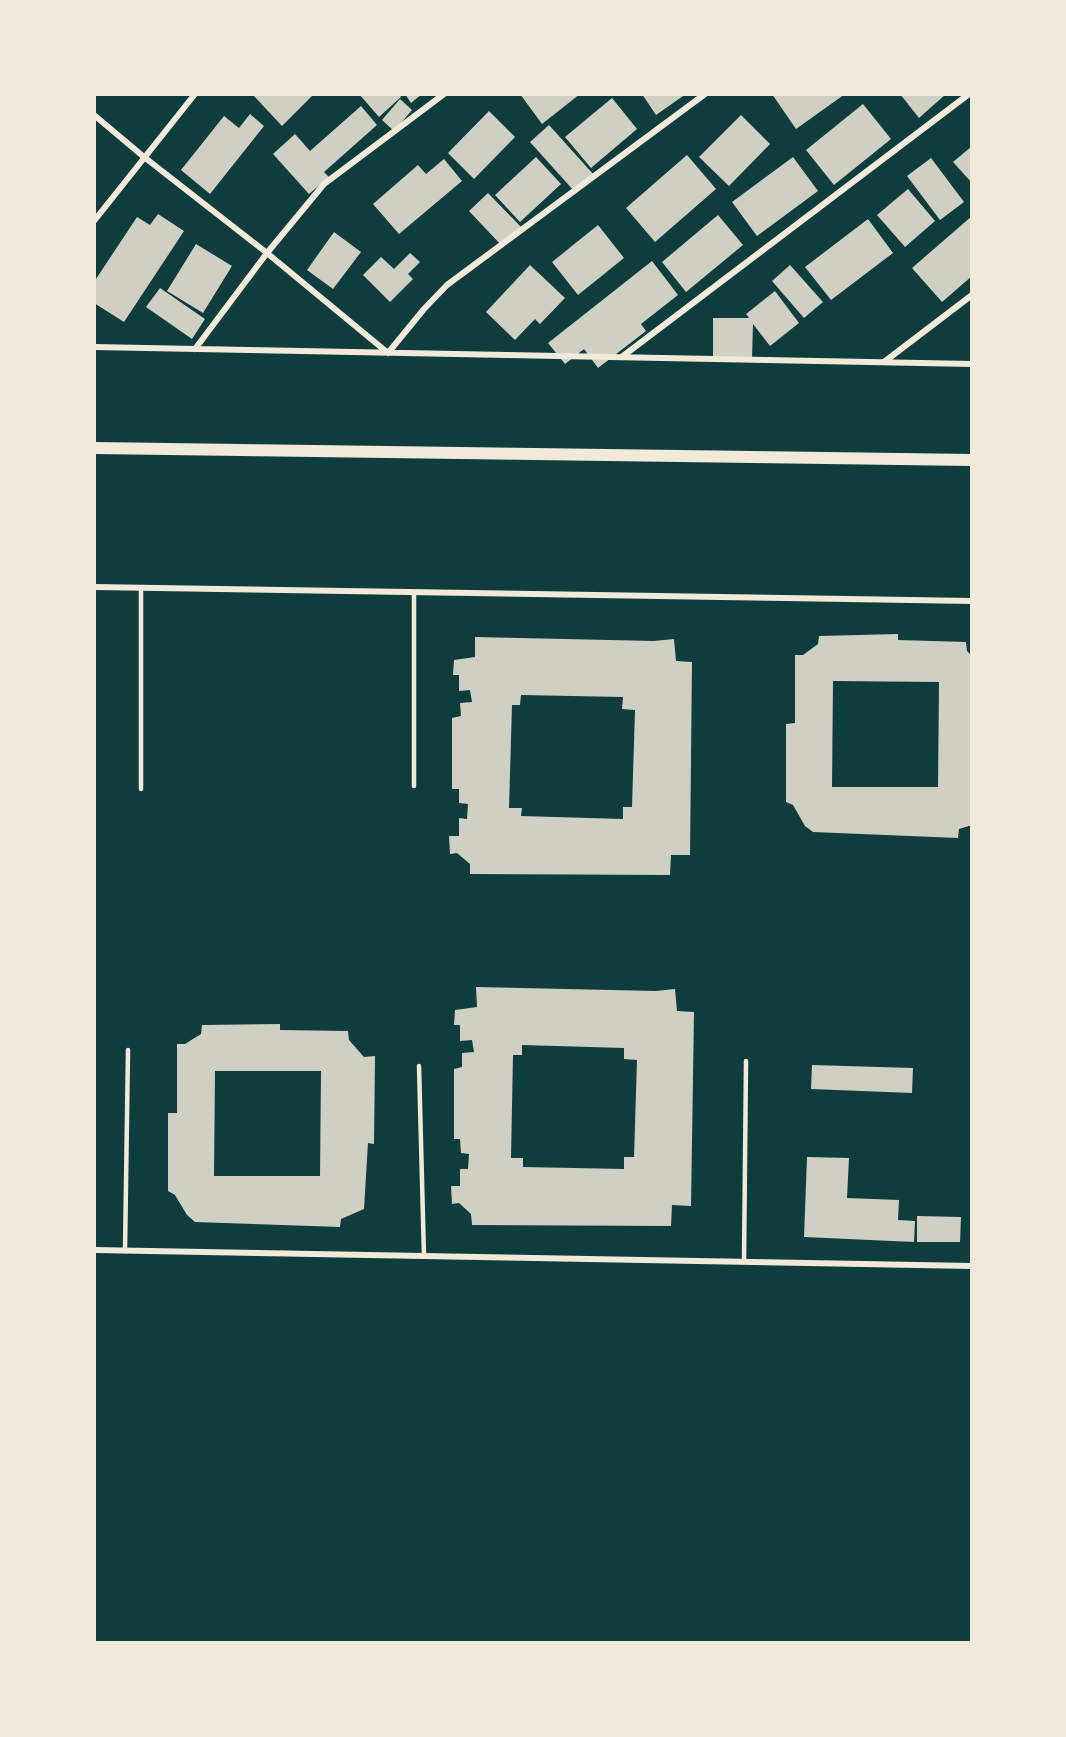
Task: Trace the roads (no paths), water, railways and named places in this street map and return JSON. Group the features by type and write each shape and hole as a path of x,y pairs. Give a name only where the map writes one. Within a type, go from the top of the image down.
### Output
{"main road":[{"path":"94,448 972,460"}],"street":[{"path":"94,221 195,94"},
{"path":"195,350 267,253 324,184 444,94"},
{"path":"388,353 447,285 705,94"},
{"path":"622,356 969,94"},
{"path":"94,115 388,353"},
{"path":"884,362 972,295"},
{"path":"94,347 972,364"},
{"path":"94,587 972,601"},
{"path":"94,1250 972,1266"}],"lane":[{"path":"141,588 141,789"},
{"path":"414,592 414,786"},
{"path":"125,1251 128,1050"},
{"path":"744,1262 746,1061"},
{"path":"419,1066 424,1256"}]}
